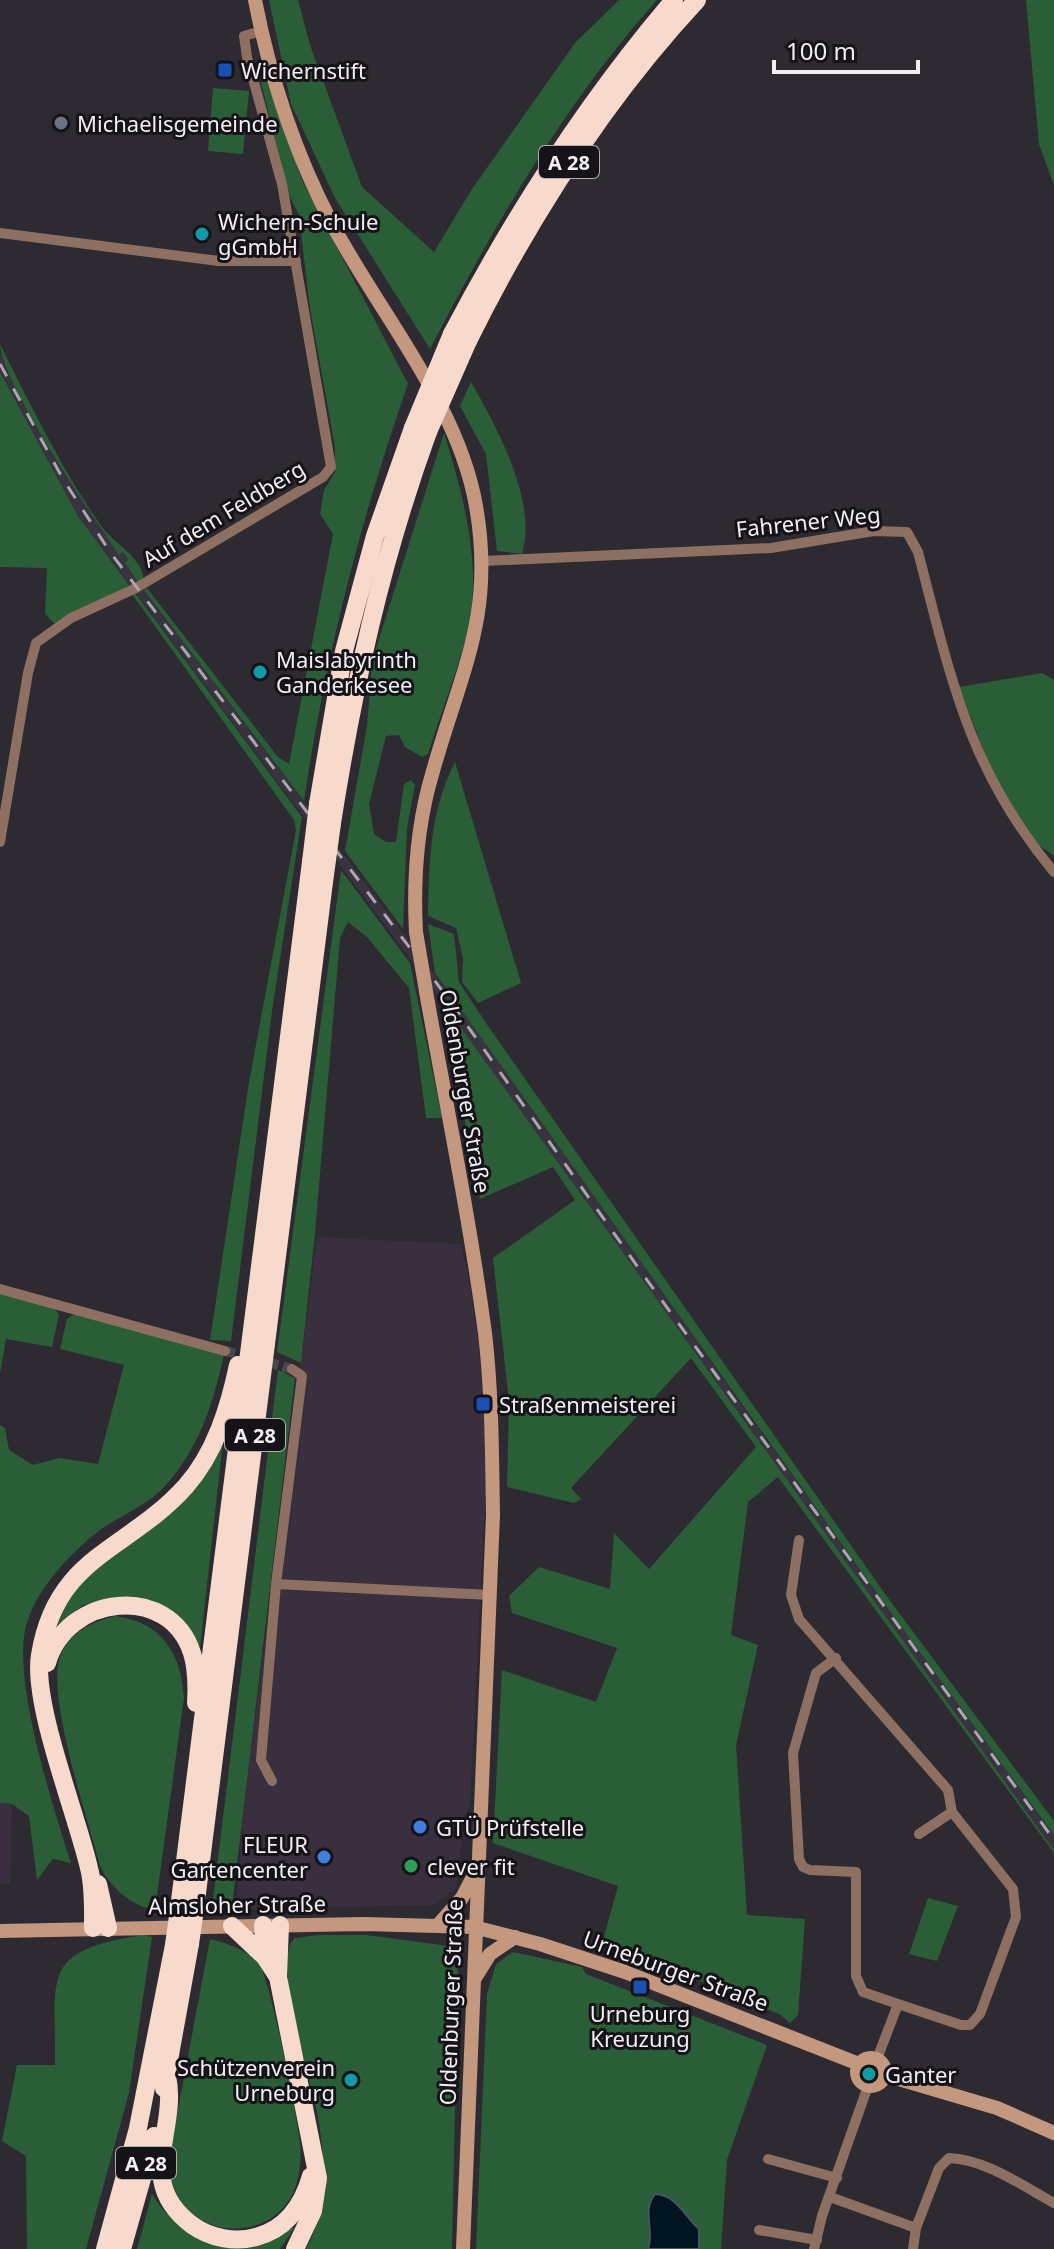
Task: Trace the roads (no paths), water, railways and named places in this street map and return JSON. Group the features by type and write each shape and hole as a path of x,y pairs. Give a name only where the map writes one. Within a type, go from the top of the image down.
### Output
{"highway":[{"name":"A 28","path":"187,1909 198,1776 318,804 344,651 375,536 492,257 558,150 674,0"},
{"name":"A 28","path":"460,338 573,156 645,60 697,0"},
{"name":"A 28","path":"122,2249 167,2076 182,1944 348,716 374,598 420,430"},
{"path":"101,1928 90,1871 42,1698 39,1658 56,1603 83,1567 172,1500 197,1472 220,1429 240,1358 252,1333"},
{"path":"42,1698 50,1654 67,1627 81,1616 114,1605 137,1607 157,1614 173,1626 192,1652 197,1681 191,1755 198,1776"},
{"path":"265,1957 272,1925"},
{"path":"272,1925 278,1977 315,2161 318,2194 308,2226 295,2249"},
{"path":"232,1926 265,1957 278,1977"},
{"name":"A 28","path":"105,2249 182,1944"},
{"path":"167,2076 171,2096 160,2153 163,2186 181,2217 200,2231 236,2239 267,2234 284,2223 300,2205 315,2161"}],"main road":[{"name":"Oldenburger Straße","path":"255,0 287,121 332,223 449,421 476,505 483,561 474,646 432,771 417,840 416,932 485,1335 493,1515 463,2249"},
{"path":"439,1924 462,1898 477,1867"},
{"name":"Almsloher Straße","path":"0,1931 272,1925 439,1924 474,1927"},
{"name":"Urneburger Straße","path":"474,1927 625,1972 859,2064"},
{"path":"472,1986 479,1967 490,1954 515,1937"},
{"path":"868,2057 877,2059 883,2064 885,2075 879,2083 868,2086 857,2076 859,2064 868,2057"},
{"path":"885,2075 997,2108 1054,2133"}],"street":[{"name":"Auf dem Feldberg","path":"0,842 36,643 71,618 136,588 310,484 331,467 282,184 247,57 244,36 261,31"},
{"path":"0,233 219,261 296,261"},
{"name":"Fahrener Weg","path":"483,561 757,549 874,531 907,532 918,552 964,723 990,782 1030,843 1054,872"},
{"path":"0,1289 225,1351"},
{"path":"272,1781 261,1760 276,1584 302,1376 292,1369"},
{"path":"799,1540 791,1595 799,1619 836,1658 948,1790 952,1812 1013,1889 1016,1917 980,2014 970,2025 863,1992 856,1976 856,1872 810,1870 803,1867 799,1859 793,1753 816,1673 836,1658"},
{"path":"276,1584 490,1595"},
{"path":"919,1834 952,1812"},
{"path":"877,2059 898,2004"},
{"path":"759,2230 815,2244 868,2086"},
{"path":"913,2249 916,2228 939,2168 949,2158 962,2158 1054,2203"},
{"path":"768,2159 837,2178"},
{"path":"830,2197 916,2228"}],"water":[{"path":"655,2194 675,2202 699,2229 699,2249 648,2249 648,2214"}],"tunnel":[{"path":"225,1351 292,1369"}],"railway":[{"path":"0,364 63,479 110,552 447,997 647,1280 1054,1840"}],"place":[{"name":"Wichernstift","path":"225,70"},
{"name":"Michaelisgemeinde","path":"61,123"},
{"name":"Wichern-Schule gGmbH","path":"202,234"},
{"name":"Maislabyrinth Ganderkesee","path":"260,672"},
{"name":"Straßenmeisterei","path":"483,1404"},
{"name":"GTÜ Prüfstelle","path":"420,1827"},
{"name":"FLEUR Gartencenter","path":"324,1857"},
{"name":"clever fit","path":"411,1866"},
{"name":"Urneburg Kreuzung","path":"640,1987"},
{"name":"Ganter","path":"869,2074"},
{"name":"Schützenverein Urneburg","path":"351,2080"}]}
